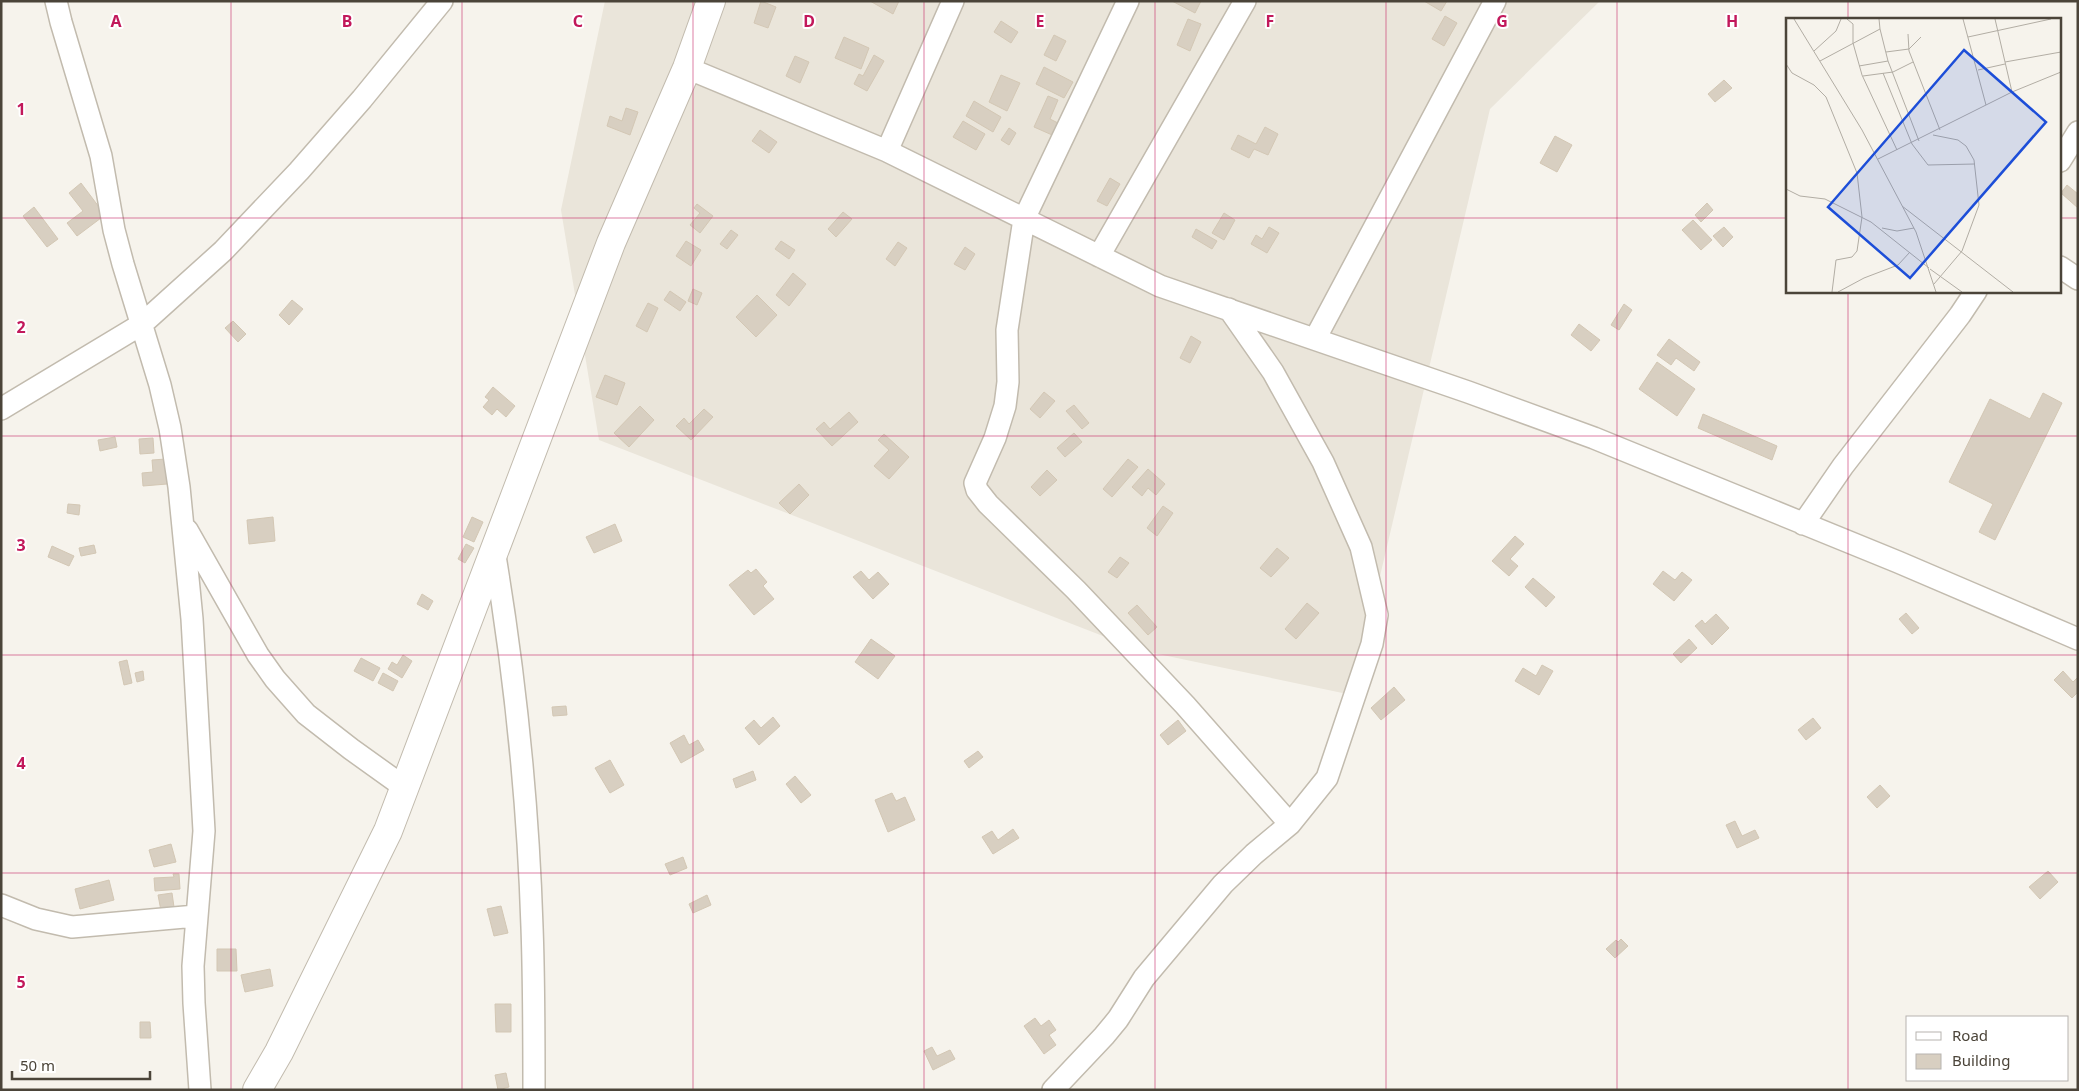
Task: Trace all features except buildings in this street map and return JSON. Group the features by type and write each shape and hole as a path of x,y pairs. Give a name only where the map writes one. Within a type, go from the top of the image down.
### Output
{"street":[{"path":"56,1 101,156 114,230 170,428 183,522 192,619 204,831 193,966 200,1090"},
{"path":"1,409 142,324 223,250 299,171 442,1"},
{"path":"256,1090 279,1052 388,831 611,243 687,68 711,1"},
{"path":"887,151 953,1"},
{"path":"1128,1 1024,220 1007,330 1008,382 1005,406 995,438 975,482 977,490 997,513 1076,590 1185,705 1290,824"},
{"path":"1099,256 1245,1"},
{"path":"1315,339 1495,1"},
{"path":"687,68 887,151 1160,286 1586,435 2077,636"},
{"path":"2062,158 2078,132"},
{"path":"2062,268 2078,280"},
{"path":"1803,524 1843,466 1960,315 1975,292"},
{"path":"1053,1090 1104,1036 1118,1019 1144,978 1224,884 1254,854 1290,824 1327,778 1372,644 1377,615 1361,547 1322,462 1273,372 1229,309"},
{"path":"183,522 258,655 275,679 306,714 350,749 404,787"},
{"path":"494,550 507,628 524,788 532,926 534,1090"},
{"path":"1,905 36,919 72,927 196,916"}],"shaded area":[{"path":"605,1 1600,1 1490,109 1352,695 1139,650 599,440 561,210"}]}
